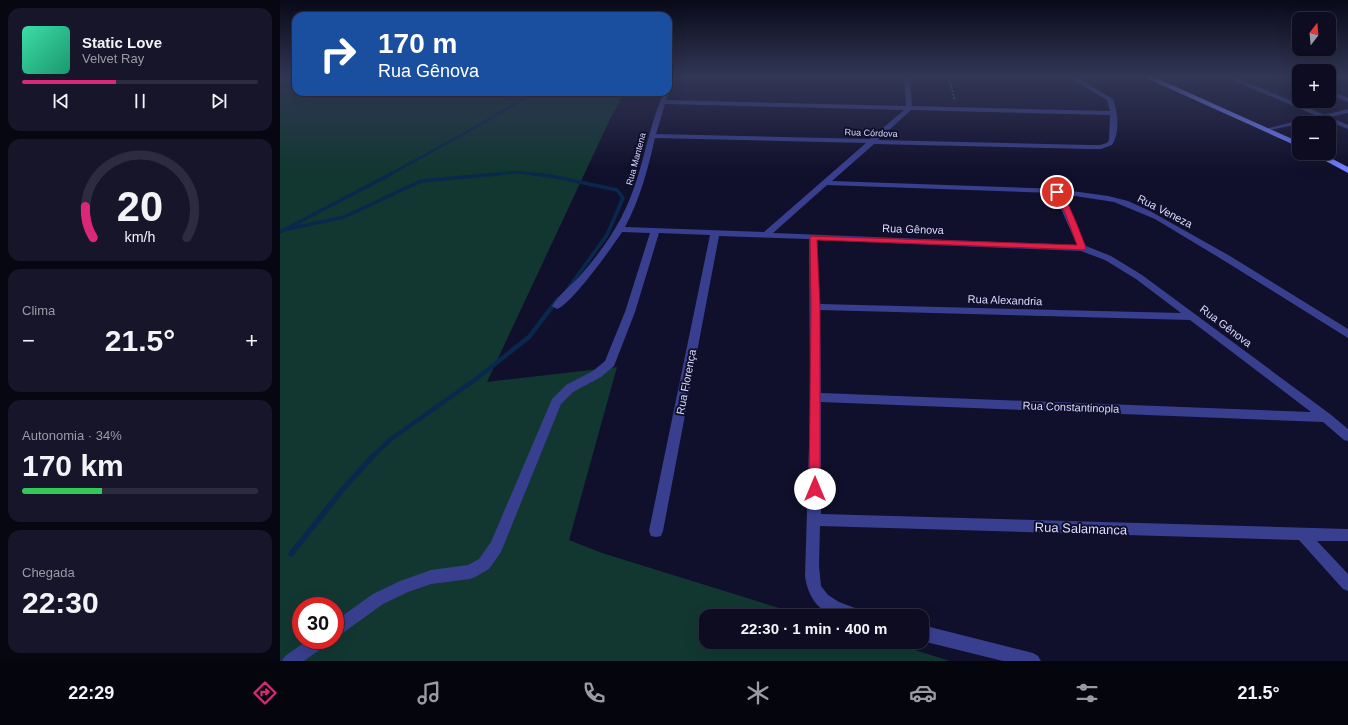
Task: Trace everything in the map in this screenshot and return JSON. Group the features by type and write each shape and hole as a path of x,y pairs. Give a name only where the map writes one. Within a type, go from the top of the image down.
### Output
{"street":[{"name":"Rua Mantena","path":"557,306 589,273 620,229 641,180 651,136 660,108"},
{"path":"868,108 1113,113 1113,108"},
{"path":"1217,108 1292,142"},
{"path":"1302,108 1322,116"},
{"path":"767,234 909,109"},
{"path":"1328,116 1348,111"},
{"name":"Rua Córdova","path":"651,136 1090,147 1107,146 1112,142 1113,113"},
{"path":"1336,122 1348,127"},
{"path":"1267,130 1292,124"},
{"path":"1329,160 1348,170"},
{"name":"Rua Veneza","path":"826,183 1057,192 1093,195 1125,203 1146,211 1172,225 1256,275 1348,334"},
{"path":"1057,192 1068,213 1082,248"},
{"name":"Rua Gênova","path":"620,229 1082,248 1120,264 1194,317 1326,417 1348,436"},
{"path":"344,624 378,599 405,586 431,577 470,572 484,564 496,547 556,402 563,393 572,386 598,375 605,370 610,363 630,312 655,230"},
{"name":"Rua Florença","path":"656,531 715,233"},
{"path":"813,238 816,307 816,397 812,571 814,589 825,602 838,609"},
{"name":"Rua Alexandria","path":"816,307 1194,317"},
{"name":"Rua Constantinopla","path":"816,397 1326,417"},
{"name":"Rua Salamanca","path":"814,520 1348,535"},
{"path":"1302,534 1348,584"},
{"path":"929,634 1033,661"},
{"path":"290,661 308,649"}],"green space":[{"path":"280,108 616,108 487,382 617,367 569,540 602,553 782,609 699,609 699,649 911,649 950,661 280,661"}],"waterway":[{"path":"389,175 508,108"},
{"path":"1307,108 1327,116"},
{"path":"487,175 518,172 542,175"},
{"path":"280,232 391,174"},
{"path":"487,175 498,174"},
{"path":"533,174 542,175"},
{"path":"288,229 344,217 421,181 487,175"},
{"path":"542,175 617,190 623,198 607,235 567,290"},
{"path":"372,457 391,439 476,379 529,337 558,299"},
{"path":"291,554 343,489 372,457"}],"route":[{"path":"815,489 816,307 813,238 1082,248 1068,213 1057,192"}]}
